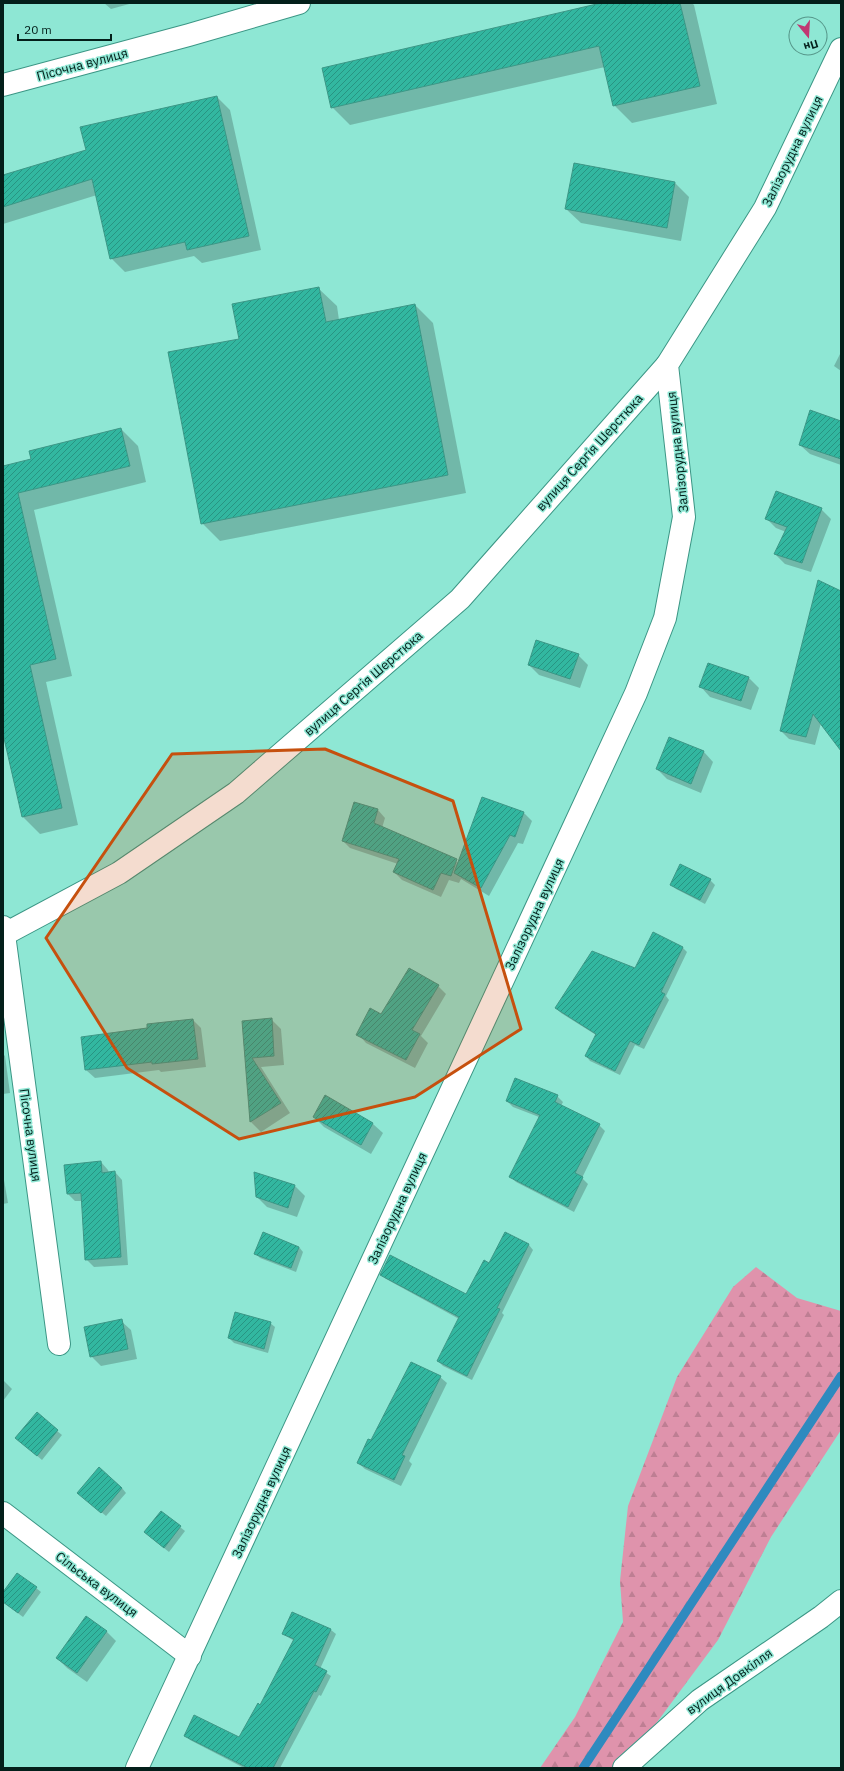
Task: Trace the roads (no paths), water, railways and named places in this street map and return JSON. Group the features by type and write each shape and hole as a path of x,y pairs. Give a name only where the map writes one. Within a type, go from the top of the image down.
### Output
{"street":[{"name":"Пісочна вулиця","path":"3,85 189,35 299,3"},
{"name":"Залізорудна вулиця","path":"137,1768 632,700 666,618 684,517 667,365 765,208 841,49"},
{"name":"вулиця Сергія Шерстюка","path":"3,932 119,873 236,793 460,599 667,365"},
{"name":"Пісочна вулиця","path":"3,932 59,1344"},
{"name":"Сільська вулиця","path":"3,1513 190,1656"},
{"name":"вулиця Довкілля","path":"624,1768 700,1700 821,1617 841,1601"}],"waterway":[{"path":"583,1768 841,1376"}]}
